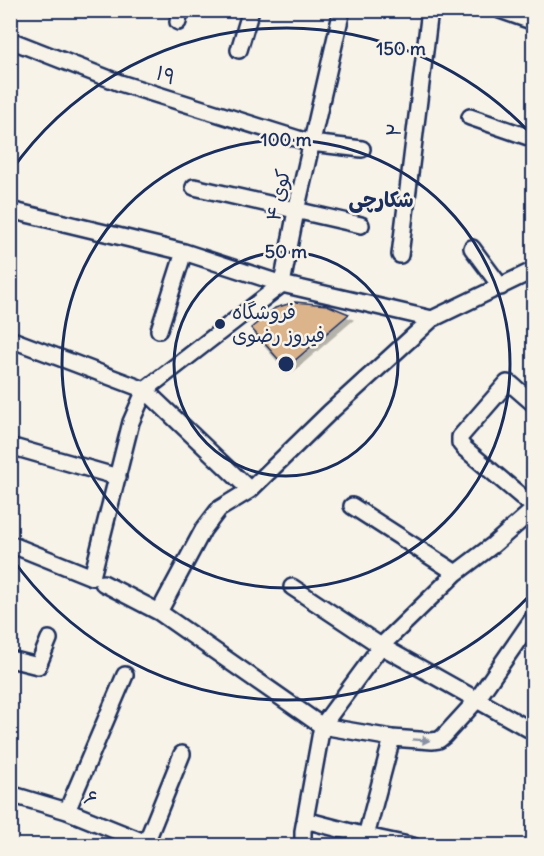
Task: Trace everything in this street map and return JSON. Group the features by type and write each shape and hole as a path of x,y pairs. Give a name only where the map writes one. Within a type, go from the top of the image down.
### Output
{"street":[{"path":"239,50 251,10"},
{"name":"کوی ۴","path":"282,284 296,211 342,10"},
{"name":"۲","path":"400,255 430,10"},
{"path":"500,10 534,22"},
{"name":"۱۹","path":"10,40 120,83 311,143 362,149"},
{"path":"470,117 534,139"},
{"path":"194,187 362,225"},
{"path":"10,210 184,252 282,284 432,319"},
{"path":"472,249 501,287"},
{"path":"159,330 184,252"},
{"path":"159,612 203,530 219,509 250,490 329,413 432,319 533,272"},
{"path":"12,549 92,576 131,422 145,390 282,284"},
{"path":"10,339 145,390 250,490"},
{"path":"303,846 305,820 322,726 381,646 456,573 534,508 460,443 460,437 507,384 511,384 534,404"},
{"path":"10,446 118,477"},
{"path":"352,506 456,573"},
{"path":"103,583 159,612 322,726 392,738 439,740 476,701 534,617"},
{"path":"292,587 381,646 534,732"},
{"path":"10,659 38,666 49,639"},
{"path":"67,811 125,675"},
{"path":"366,836 392,738"},
{"path":"150,844 182,754"},
{"name":"۶","path":"10,794 67,811 150,844"},
{"path":"305,820 411,845"}],"building":[{"path":"295,302 327,305 349,314 286,368 251,328 275,308"}],"place":[{"name":"فروشگاه فیروز رضوی","path":"220,324"}],"district":[{"name":"شکارچی","path":"381,200"}]}
